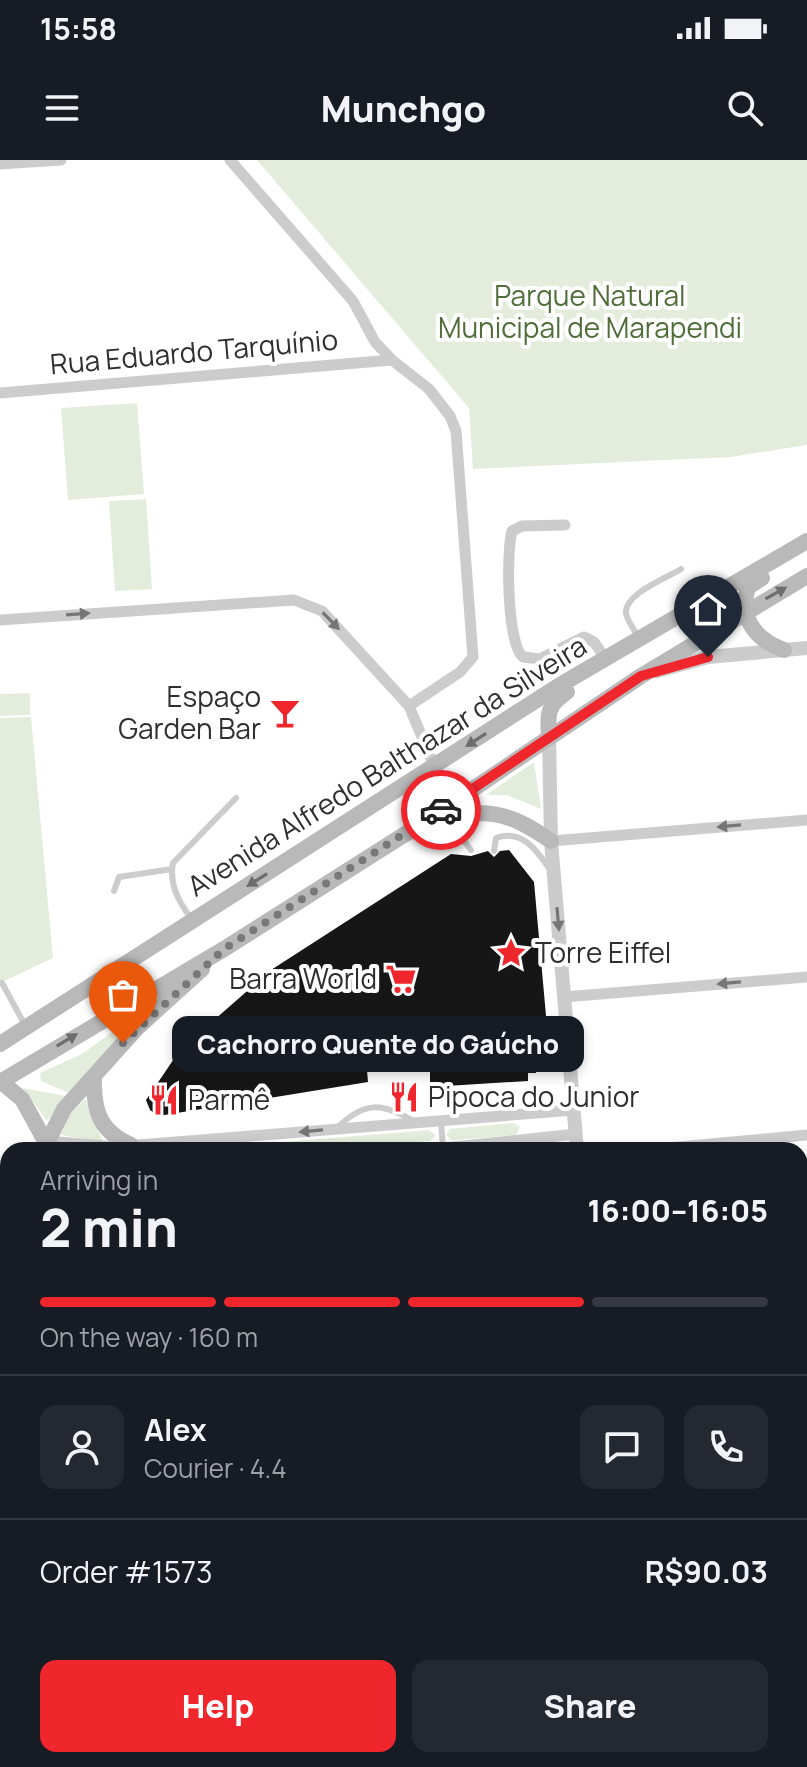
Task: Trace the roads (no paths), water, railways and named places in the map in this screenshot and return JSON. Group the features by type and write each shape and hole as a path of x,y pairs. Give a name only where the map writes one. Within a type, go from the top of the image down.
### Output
{"main road":[{"name":"Avenida Alfredo Balthazar da Silveira","path":"0,1044 605,658 807,541"},
{"path":"784,650 759,637 745,610 748,587 807,548"},
{"path":"47,1142 22,1099 0,1082 224,949 414,828 641,676 745,610 807,576"},
{"path":"549,736 548,711 552,702 652,636 659,626"},
{"path":"414,828 480,811 496,812 516,819 551,841"},
{"path":"51,1142 64,1109 138,1027 224,949"},
{"path":"94,1076 98,1118 116,1139 125,1142"}],"street":[{"path":"0,164 61,160"},
{"path":"230,160 353,301 375,342 392,360 429,389 450,416 456,431 474,647 470,664 409,706"},
{"name":"Rua Eduardo Tarquínio","path":"0,393 392,360"},
{"path":"565,525 522,526 512,531 510,616 514,645 523,657 540,659 584,637 594,642 605,658"},
{"path":"0,620 294,600 322,611 409,706 435,768"},
{"path":"641,676 708,657 807,648"},
{"path":"549,736 551,841 576,1142"},
{"path":"551,841 807,820"},
{"path":"564,997 807,977"},
{"path":"193,1142 337,1128 522,1117 574,1110"},
{"path":"520,1139 527,1130 522,1117"},
{"path":"508,1142 576,1134"},
{"path":"732,1142 807,1135"}],"lane":[{"path":"639,638 626,613 628,604 635,596 681,569"},
{"path":"193,921 180,903 173,863 236,798"},
{"path":"414,828 465,842 471,850"},
{"path":"494,851 496,838 511,835 534,847 554,875"},
{"path":"114,891 119,877 172,869"},
{"path":"2,983 26,1027"},
{"path":"337,1128 361,1110 381,1106 417,1124"},
{"path":"441,1122 442,1142"}],"place":[{"name":"Espaço Garden Bar","path":"285,713"},
{"name":"Torre Eiffel","path":"511,953"},
{"name":"Barra World","path":"401,979"},
{"name":"Cachorro Quente do Gaúcho","path":"123,1043"},
{"name":"Pipoca do Junior","path":"404,1097"},
{"name":"Parmê","path":"164,1100"}],"park label":[{"name":"Parque Natural Municipal de Marapendi","path":"590,312"}]}
